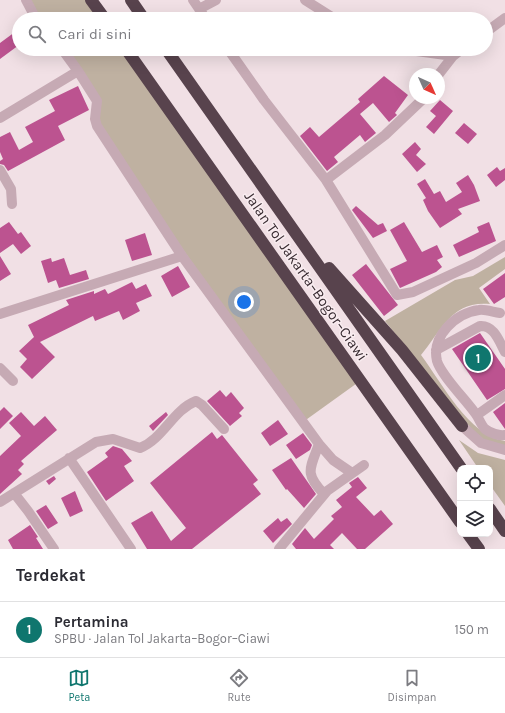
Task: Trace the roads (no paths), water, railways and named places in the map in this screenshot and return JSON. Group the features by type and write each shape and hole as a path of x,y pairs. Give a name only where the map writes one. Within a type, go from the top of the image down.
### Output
{"highway":[{"path":"91,0 100,12"},
{"path":"131,0 139,12"},
{"name":"Jalan Tol Jakarta–Bogor–Ciawi","path":"131,56 457,518"},
{"name":"Jalan Tol Jakarta–Bogor–Ciawi","path":"171,56 459,465"},
{"path":"293,229 402,350 462,426"},
{"path":"493,513 505,531"},
{"path":"470,537 479,549"}],"street":[{"path":"26,0 32,12"},
{"path":"193,0 201,12"},
{"path":"199,9 216,0"},
{"path":"305,0 324,12"},
{"path":"493,27 505,18"},
{"path":"67,56 97,101 95,119 97,126 182,256 319,444 333,460 352,473"},
{"path":"233,56 264,100 326,180 397,295 413,292 476,263 505,246"},
{"path":"444,68 453,56"},
{"path":"0,118 78,71"},
{"path":"326,180 385,135 418,104"},
{"path":"0,170 10,189 12,204"},
{"path":"0,314 182,256"},
{"path":"500,313 481,310 468,312 457,318 444,330 436,350 437,362 485,429 499,436 505,435"},
{"path":"436,350 473,329 486,325 491,327 505,352"},
{"path":"0,368 13,381"},
{"path":"476,415 505,395"},
{"path":"0,502 96,442 113,439 140,448 148,446 177,414 190,403 196,401 202,405 224,429"},
{"path":"462,426 481,443 505,450"},
{"path":"319,444 310,470 311,478 324,494"},
{"path":"69,458 131,549"},
{"path":"279,549 324,494 335,484 364,465"},
{"path":"14,493 54,549"}],"place":[{"name":"Pertamina","path":"478,358"}]}
